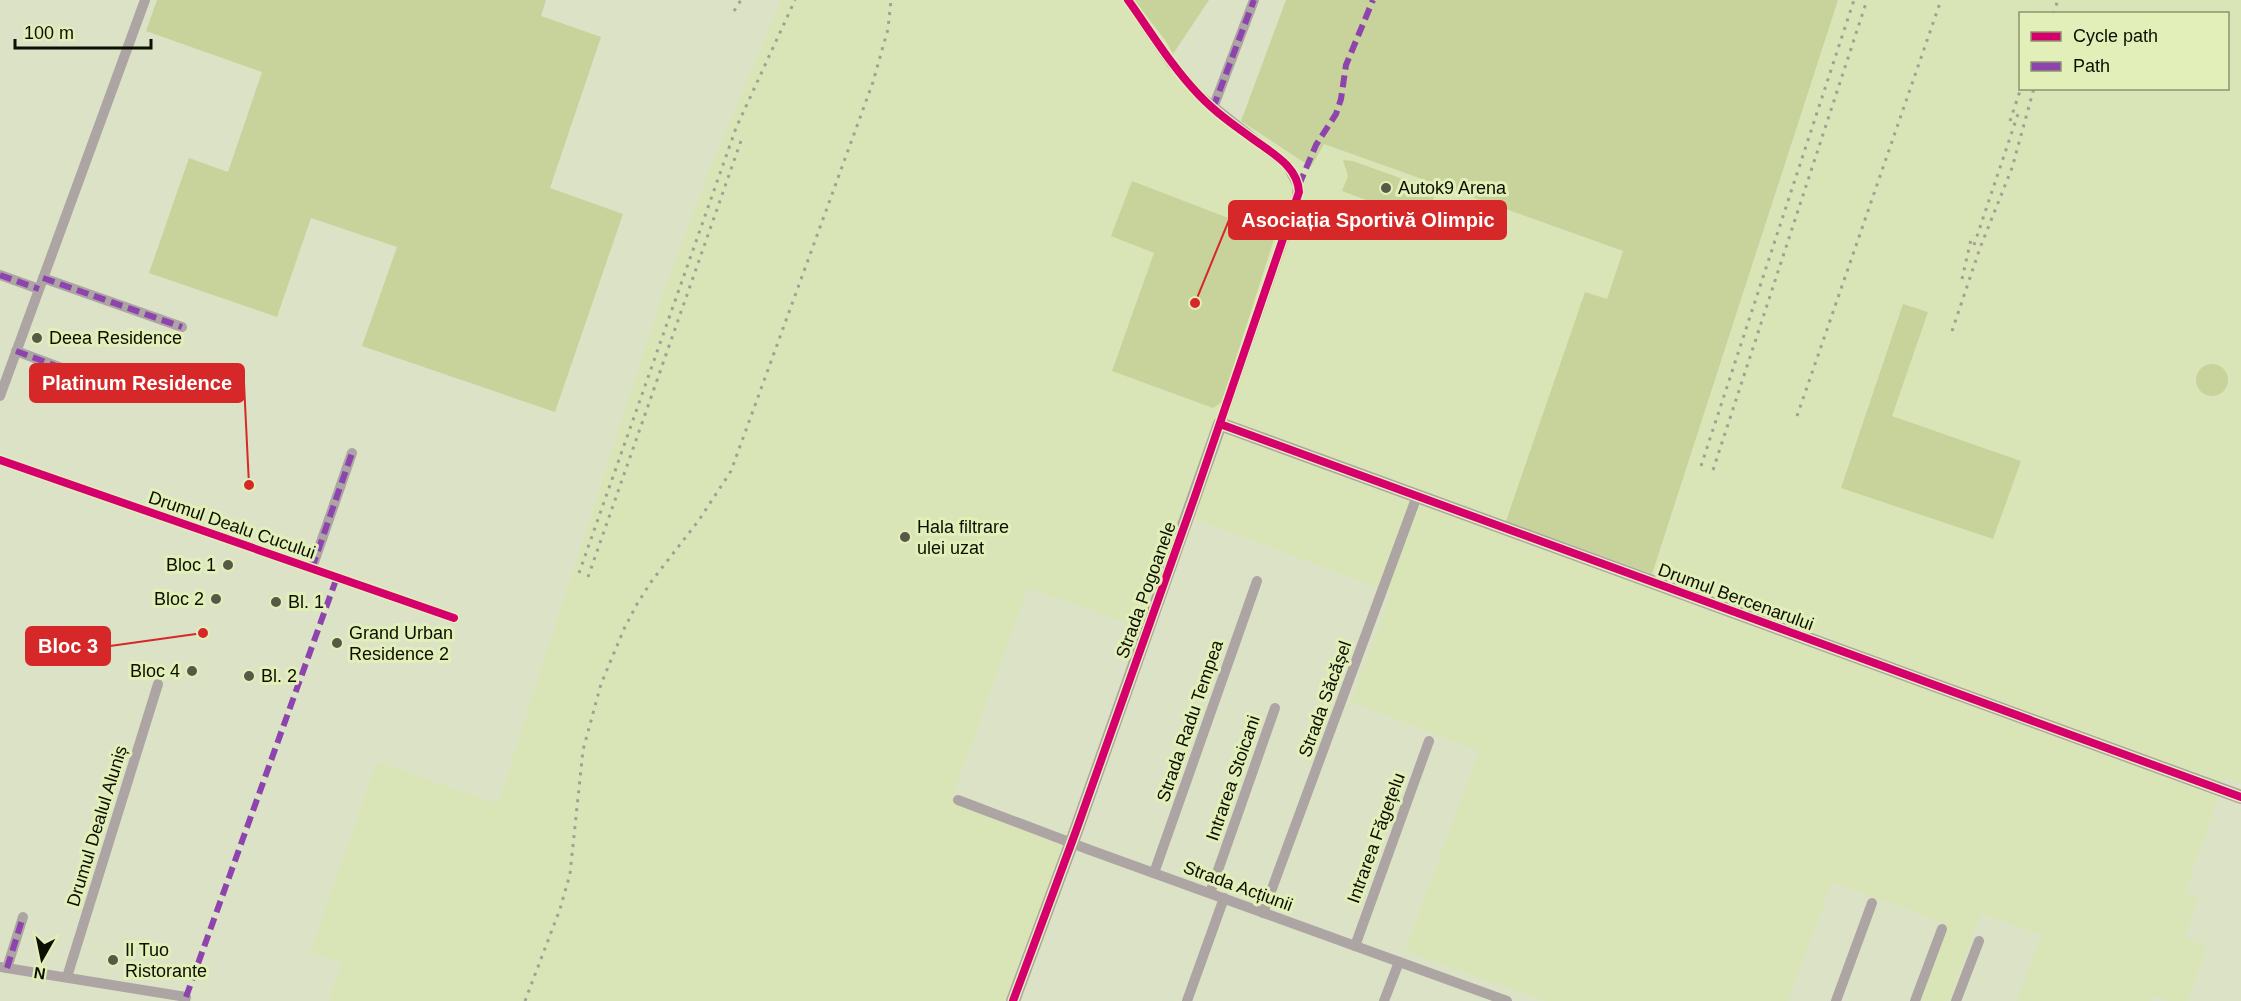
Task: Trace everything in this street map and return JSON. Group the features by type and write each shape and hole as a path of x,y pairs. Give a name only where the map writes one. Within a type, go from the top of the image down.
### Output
{"street":[{"path":"0,396 145,0"},
{"path":"1128,0 1177,70 1213,108 1254,0"},
{"name":"Strada Pogoanele","path":"1013,1001 1072,843 1296,203 1298,186 1287,165 1213,108"},
{"path":"0,275 39,289"},
{"path":"43,278 182,327"},
{"path":"16,351 126,392"},
{"name":"Drumul Bercenarului","path":"1220,424 2241,797"},
{"path":"312,568 352,453"},
{"name":"Drumul Dealu Cucului","path":"0,460 454,618"},
{"name":"Strada Săcășel","path":"1263,913 1417,496"},
{"name":"Strada Radu Tempea","path":"1154,873 1257,581"},
{"name":"Drumul Dealul Aluniș","path":"67,977 158,684"},
{"name":"Intrarea Stoicani","path":"1210,893 1275,708"},
{"name":"Intrarea Făgețelu","path":"1355,946 1428,741"},
{"name":"Strada Acțiunii","path":"958,800 1507,1001"},
{"path":"1186,1001 1224,898"},
{"path":"1836,1001 1872,903"},
{"path":"23,917 3,968 67,977 185,999"},
{"path":"1915,1001 1942,928"},
{"path":"1956,1001 1978,940"},
{"path":"1384,1001 1399,962"}],"shaded area":[{"path":"157,0 546,0 541,16 601,37 550,188 623,214 555,412 362,346 397,247 311,218 277,317 149,273 189,158 228,172 262,72 146,31"},
{"path":"781,0 1134,0 1166,41 1177,61 1225,111 1310,167 1324,144 1623,251 1607,299 1585,292 1652,574 1838,0 2241,0 2241,783 2225,778 2185,892 2199,898 2185,938 2207,946 2188,1001 2170,1001 2154,995 2151,1001 2017,1001 2041,935 1981,913 1949,1001 1919,1001 1947,924 1832,882 1788,1001 1545,1001 1405,951 1479,751 1351,702 1391,593 1191,517 1135,626 1028,588 951,800 1066,845 1008,1001 329,1001 342,963 310,952 377,762 498,804 661,298 708,174"},
{"path":"1134,0 1209,0 1173,54 1166,41"},
{"path":"1286,0 1838,0 1652,574 1506,521 1585,292 1607,299 1623,251 1324,144 1311,167 1241,121"},
{"name":"Autok9 Arena","path":"1343,160 1353,161 1436,191 1425,222 1342,191 1348,176"},
{"path":"1132,181 1275,236 1222,402 1213,408 1112,371 1154,253 1111,236"},
{"path":"1903,304 1928,312 1892,416 2021,461 1993,539 1841,488"},
{"path":"2212,364 2223,369 2228,380 2223,391 2212,396 2201,391 2196,380 2201,369"}],"railway":[{"path":"734,11 741,0"},
{"path":"579,573 736,128 795,0"},
{"path":"525,1001 560,909 570,874 583,750 601,684 637,604 651,582 699,520 731,471 873,82 888,29 891,0"},
{"path":"1701,466 1854,0"},
{"path":"1713,470 1867,0"},
{"path":"1797,416 1941,0"},
{"path":"2054,12 2058,0"},
{"path":"2010,121 2020,90"},
{"path":"1952,331 1980,248 2012,168 2033,90"},
{"path":"1974,245 2018,114"},
{"path":"588,577 742,138"},
{"path":"1962,279 1972,235"}],"marked path":[{"path":"1213,108 1254,0"},
{"path":"1299,185 1316,145 1336,114 1341,99 1346,65 1373,0"},
{"path":"0,275 39,289"},
{"path":"43,278 182,327"},
{"path":"16,351 126,392"},
{"path":"312,568 352,453"},
{"path":"186,997 337,577"},
{"path":"7,968 23,917"}],"cycle path":[{"path":"1013,1001 1195,496 1299,192 1295,176 1286,164 1221,115 1189,84 1128,0"},
{"path":"1220,424 2241,797"},
{"path":"0,460 454,618"}],"place":[{"name":"Autok9 Arena","path":"1386,188"},
{"name":"Asociația Sportivă Olimpic","path":"1195,303"},
{"name":"Deea Residence","path":"37,338"},
{"name":"Platinum Residence","path":"249,485"},
{"name":"Hala filtrare ulei uzat","path":"905,537"},
{"name":"Bloc 1","path":"228,565"},
{"name":"Bloc 2","path":"216,599"},
{"name":"Bl. 1","path":"276,602"},
{"name":"Bloc 3","path":"203,633"},
{"name":"Grand Urban Residence 2","path":"337,643"},
{"name":"Bloc 4","path":"192,671"},
{"name":"Bl. 2","path":"249,676"},
{"name":"Il Tuo Ristorante","path":"113,960"}]}
